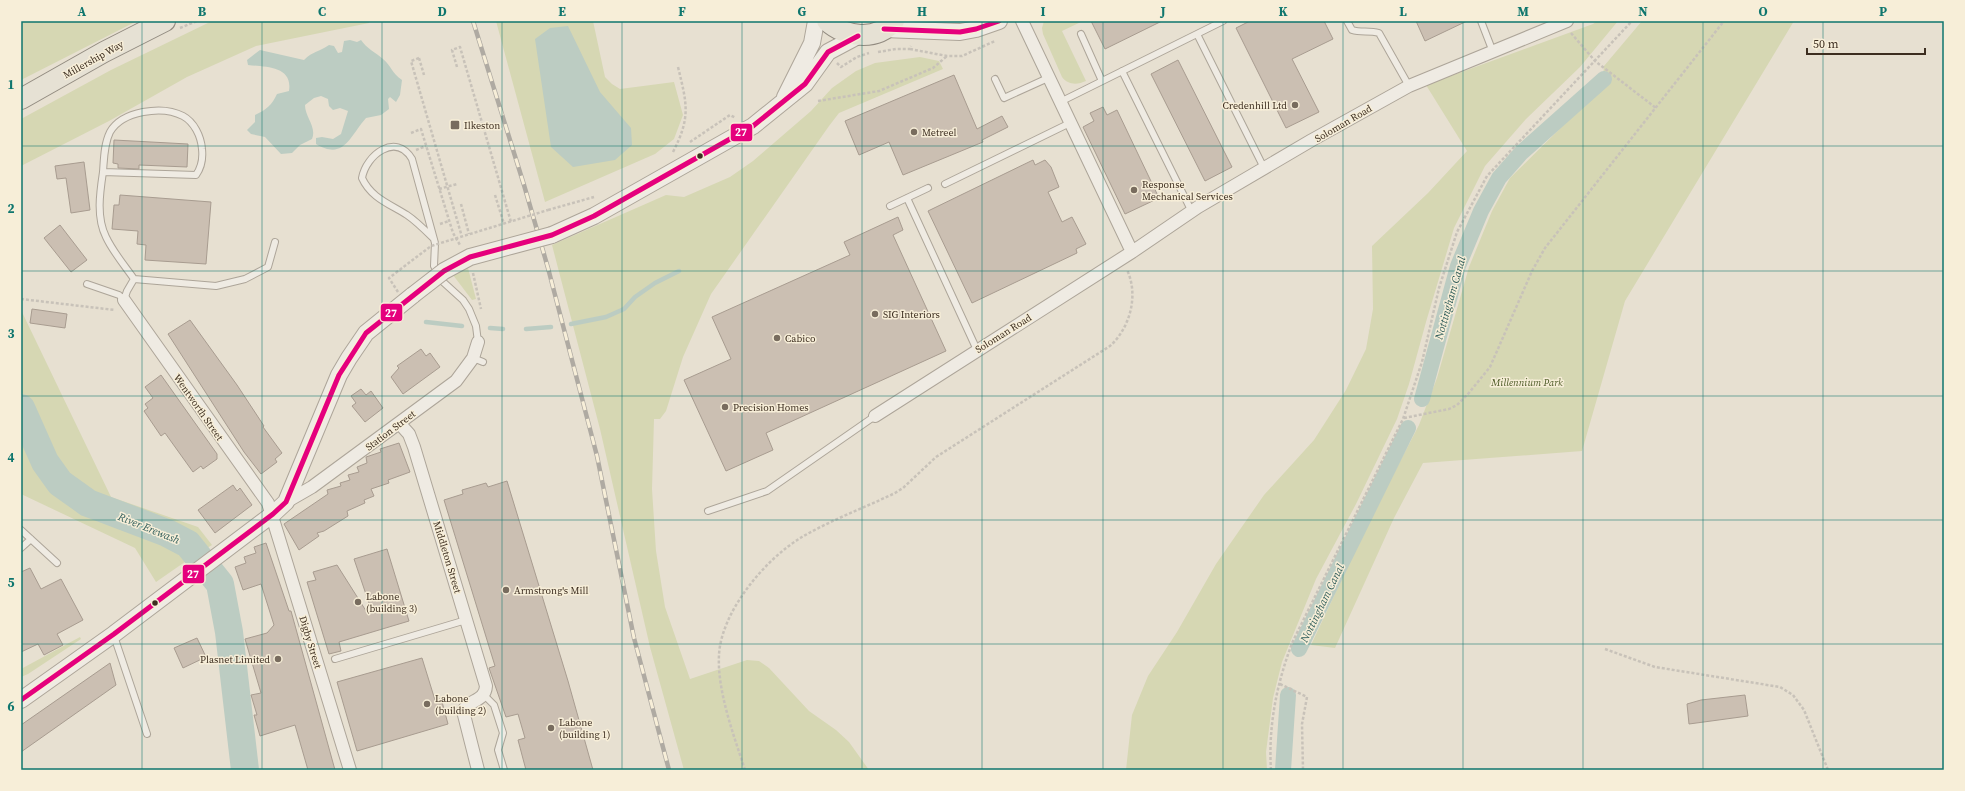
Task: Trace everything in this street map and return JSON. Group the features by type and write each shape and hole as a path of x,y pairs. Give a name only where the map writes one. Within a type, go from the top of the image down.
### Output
{"main road":[{"name":"Millership Way","path":"21,99 104,52 165,21"},
{"path":"827,21 836,29 858,36 889,25"}],"street":[{"path":"782,102 812,43 816,21"},
{"path":"934,21 948,32"},
{"path":"889,25 960,32 976,29 998,21"},
{"path":"1022,21 1132,252"},
{"name":"Soloman Road","path":"875,416 1192,212 1264,168 1409,86 1565,22"},
{"name":"Station Street","path":"286,502 339,375 366,333 406,294 470,257 552,235 594,216 669,174 753,126 805,84 828,52 858,36"},
{"name":"Wentworth Street","path":"124,300 268,503 273,514"},
{"name":"Station Street","path":"21,700 114,634 224,552 286,502 312,487 400,424 456,381 478,360 478,342"},
{"name":"Middleton Street","path":"400,424 409,434 414,446 486,686 484,695"},
{"name":"Digby Street","path":"273,514 275,526 350,770"},
{"path":"478,770 463,711 464,707 484,695"}],"lane":[{"path":"1060,102 1223,21"},
{"path":"1347,21 1352,30 1360,33 1372,31 1379,33 1409,86"},
{"path":"1481,21 1493,52"},
{"path":"1081,34 1102,81"},
{"path":"1197,34 1264,168"},
{"path":"1122,71 1192,212"},
{"path":"995,79 1004,98 1048,78"},
{"path":"103,172 196,175 200,167 201,143 194,126 182,115 155,111 143,112 121,121 110,132 100,189 100,218 106,237 134,279"},
{"path":"945,184 1070,123"},
{"path":"433,238 408,216 383,202 365,185 362,178 366,163 386,148 399,147 408,153 412,159 435,243 434,266 441,280 463,300 470,309 476,326 478,342"},
{"path":"890,206 928,188"},
{"path":"908,198 977,350"},
{"path":"134,279 216,286 245,279 268,267 275,242"},
{"path":"88,284 119,295 124,300 134,279"},
{"path":"708,511 767,490 875,416"},
{"path":"21,530 57,563"},
{"path":"21,548 31,539"},
{"path":"335,659 466,620"},
{"path":"114,634 147,734"},
{"path":"484,695 494,705 503,733 498,750 504,770"}],"path":[{"path":"1271,770 1272,714 1285,662 1293,641 1403,418 1422,362 1440,288 1457,232 1487,176 1533,125 1596,61 1632,21"},
{"path":"1403,418 1449,409 1457,405 1490,367 1532,271 1545,248 1724,21"},
{"path":"1565,22 1596,61 1656,108"},
{"path":"457,67 452,50 460,48 511,222"},
{"path":"818,101 879,91 933,68 948,56"},
{"path":"424,76 419,58 411,61 462,236"},
{"path":"673,152 683,133 686,118 685,99 678,67"},
{"path":"684,145 730,115 739,119"},
{"path":"411,133 421,129 449,221"},
{"path":"667,156 679,148"},
{"path":"439,189 457,184"},
{"path":"495,195 504,224"},
{"path":"406,294 389,278 431,246 600,195"},
{"path":"461,204 470,234"},
{"path":"746,770 736,743 721,685 718,656 726,625 734,608 748,588 763,569 801,538 903,488 936,457 1096,356 1119,338 1129,315 1131,302 1131,278 1120,259"},
{"path":"21,299 133,313"},
{"path":"1605,650 1655,667 1780,687 1793,695 1804,710 1828,770"},
{"path":"1280,684 1307,697 1302,724 1303,770"}],"green space":[{"path":"25,21 137,21 21,80 21,23"},
{"path":"212,21 369,21 369,23 256,46 187,77 109,121 21,166 21,119 111,70"},
{"path":"496,21 593,21 605,77 612,84 620,89 674,82 683,115 674,139 655,154 545,202"},
{"path":"1044,21 1083,21 1062,31 1086,81 1073,84 1064,80 1043,34 1042,28"},
{"path":"1597,21 1618,21 1580,67 1526,119 1485,166 1454,228 1409,384 1397,419 1356,504 1316,579 1282,662 1273,698 1266,752 1267,770 1126,770 1132,715 1148,676 1177,632 1216,564 1264,495 1314,440 1346,390 1366,349 1373,309 1372,246 1428,193 1467,151 1426,85 1593,24"},
{"name":"Millennium Park","path":"1642,21 1794,21 1625,301 1582,451 1423,463 1394,518 1335,648 1311,645 1370,519 1419,425 1437,378 1469,267 1492,211 1510,178 1602,87 1604,66"},
{"path":"920,57 939,61 943,69 839,113 829,126 711,294 683,357 666,411 660,419 654,419 652,489 656,551 665,607 690,679 747,660 759,661 769,668 809,711 836,730 849,742 869,770 684,770 650,647 600,429 552,245 666,195 684,197 730,177 753,161 811,111 832,88 856,71 875,63"},
{"path":"468,268 476,299 472,300 453,275"},
{"path":"21,310 111,497 198,527 212,545 204,550 190,535 91,499 63,476 51,458 34,424 21,390"},
{"path":"21,426 34,457 56,485 84,504 99,512 172,541 188,552 192,557 156,582 135,548 21,494"},
{"path":"80,637 81,639 28,674 21,677 21,669"}],"shaded area":[{"path":"568,26 600,92 631,128 632,145 615,160 573,167 551,147 535,39 550,28"},
{"path":"350,40 357,42 361,40 368,48 386,62 402,80 400,95 396,102 390,97 388,99 389,109 381,115 366,118 346,144 333,150 326,149 316,144 316,138 322,137 333,139 341,134 348,111 340,108 333,110 329,106 328,99 321,96 314,98 305,105 313,130 312,139 300,145 292,153 281,154 265,137 251,134 247,130 255,122 255,115 268,107 277,94 289,91 289,83 283,72 277,69 248,65 247,60 260,50 304,60 310,55 329,45 334,46 338,53 342,52 344,41"}],"building":[{"path":"1091,21 1162,21 1105,49"},
{"path":"1250,21 1324,21 1333,39 1292,59 1319,112 1286,128 1236,28"},
{"path":"1416,21 1467,21 1425,41"},
{"path":"1178,60 1232,167 1205,181 1151,74"},
{"name":"Metreel","path":"954,75 977,129 1002,116 1008,127 982,140 983,142 903,175 889,142 859,155 845,121"},
{"path":"1103,107 1107,115 1117,110 1159,198 1125,214 1083,127 1094,121 1090,113"},
{"path":"114,140 188,144 187,167 139,165 139,169 118,168 118,164 113,163"},
{"path":"1033,160 1035,165 1045,160 1051,167 1059,187 1048,192 1062,222 1072,217 1086,244 1076,249 1077,253 972,303 928,211"},
{"path":"84,162 90,210 71,213 66,178 57,179 55,166"},
{"path":"120,195 211,202 206,264 145,260 146,245 137,244 138,231 112,229 114,205 119,205"},
{"path":"898,217 903,230 893,235 946,351 766,433 773,450 726,471 684,380 731,359 712,317 850,255 844,242"},
{"path":"60,225 87,260 71,272 44,238"},
{"path":"32,309 67,314 65,328 30,323"},
{"path":"190,320 237,385 264,426 263,427 282,453 275,459 277,462 261,474 244,452 168,334"},
{"path":"421,349 426,356 430,353 440,367 403,394 391,377 399,368 397,366"},
{"path":"161,375 217,454 217,459 203,469 201,466 193,472 165,433 161,436 144,411 148,408 145,404 153,398 145,387"},
{"path":"361,389 366,395 371,391 383,408 365,422 352,406 356,403 351,396"},
{"path":"399,443 410,472 388,480 389,483 371,489 374,496 364,500 365,503 347,511 348,516 324,531 317,533 319,536 299,550 284,524 328,494 327,490 341,486 340,483 350,480 348,475 359,472 357,467 367,463 366,457 381,452 380,449"},
{"name":"Armstrong's Mill","path":"507,481 568,681 593,770 526,770 518,740 525,738 518,714 506,717 489,668 495,666 444,500 463,494 462,490 486,483 488,487"},
{"path":"233,485 237,491 240,488 252,505 215,533 198,510"},
{"path":"266,543 289,611 291,611 335,770 308,770 295,725 260,736 254,715 257,715 251,695 261,693 245,639 267,633 274,625 261,584 243,590 235,567 246,563 244,557 256,553 254,547"},
{"name":"Labone (building 3)","path":"387,549 409,621 339,642 341,651 329,654 307,582 316,580 313,572 337,565 368,614 372,612 354,559"},
{"path":"30,568 41,589 61,579 83,620 57,634 63,645 44,655 38,644 21,652 21,572"},
{"path":"197,638 206,657 183,668 174,648"},
{"name":"Labone (building 2)","path":"422,658 435,700 441,698 448,724 357,751 337,682"},
{"path":"110,663 116,685 21,752 21,725"},
{"path":"1745,695 1748,716 1689,724 1687,704 1701,700"}],"waterway":[{"name":"Nottingham Canal","path":"1422,399 1458,266 1481,211 1499,178 1521,153 1604,79"},
{"path":"571,324 606,317 624,309 635,297 655,283 679,271"},
{"path":"426,322 462,326"},
{"path":"526,329 551,327"},
{"path":"490,328 503,329"},
{"name":"River Erewash","path":"21,408 45,462 60,483 88,503 167,533 188,544 220,584 229,632 245,770"},
{"name":"Nottingham Canal","path":"1299,649 1408,428"},
{"name":"Nottingham Canal","path":"1283,770 1288,695"}],"railway":[{"path":"473,21 548,268 597,456 634,638 669,770"}],"transit line":[{"name":"27","path":"884,29 960,32 976,29 999,21"},
{"name":"27","path":"21,700 114,634 273,514 286,502 339,375 366,333 444,271 470,257 552,235 594,216 753,126 805,84 828,52 858,36"}],"place":[{"name":"Credenhill Ltd","path":"1295,105"},
{"name":"Ilkeston","path":"455,125"},
{"name":"Metreel","path":"914,132"},
{"name":"Response Mechanical Services","path":"1134,190"},
{"name":"SIG Interiors","path":"875,314"},
{"name":"Cabico","path":"777,338"},
{"name":"Precision Homes","path":"725,407"},
{"name":"Armstrong's Mill","path":"506,590"},
{"name":"Labone (building 3)","path":"358,602"},
{"name":"Plasnet Limited","path":"278,659"},
{"name":"Labone (building 2)","path":"427,704"},
{"name":"Labone (building 1)","path":"551,728"}]}
